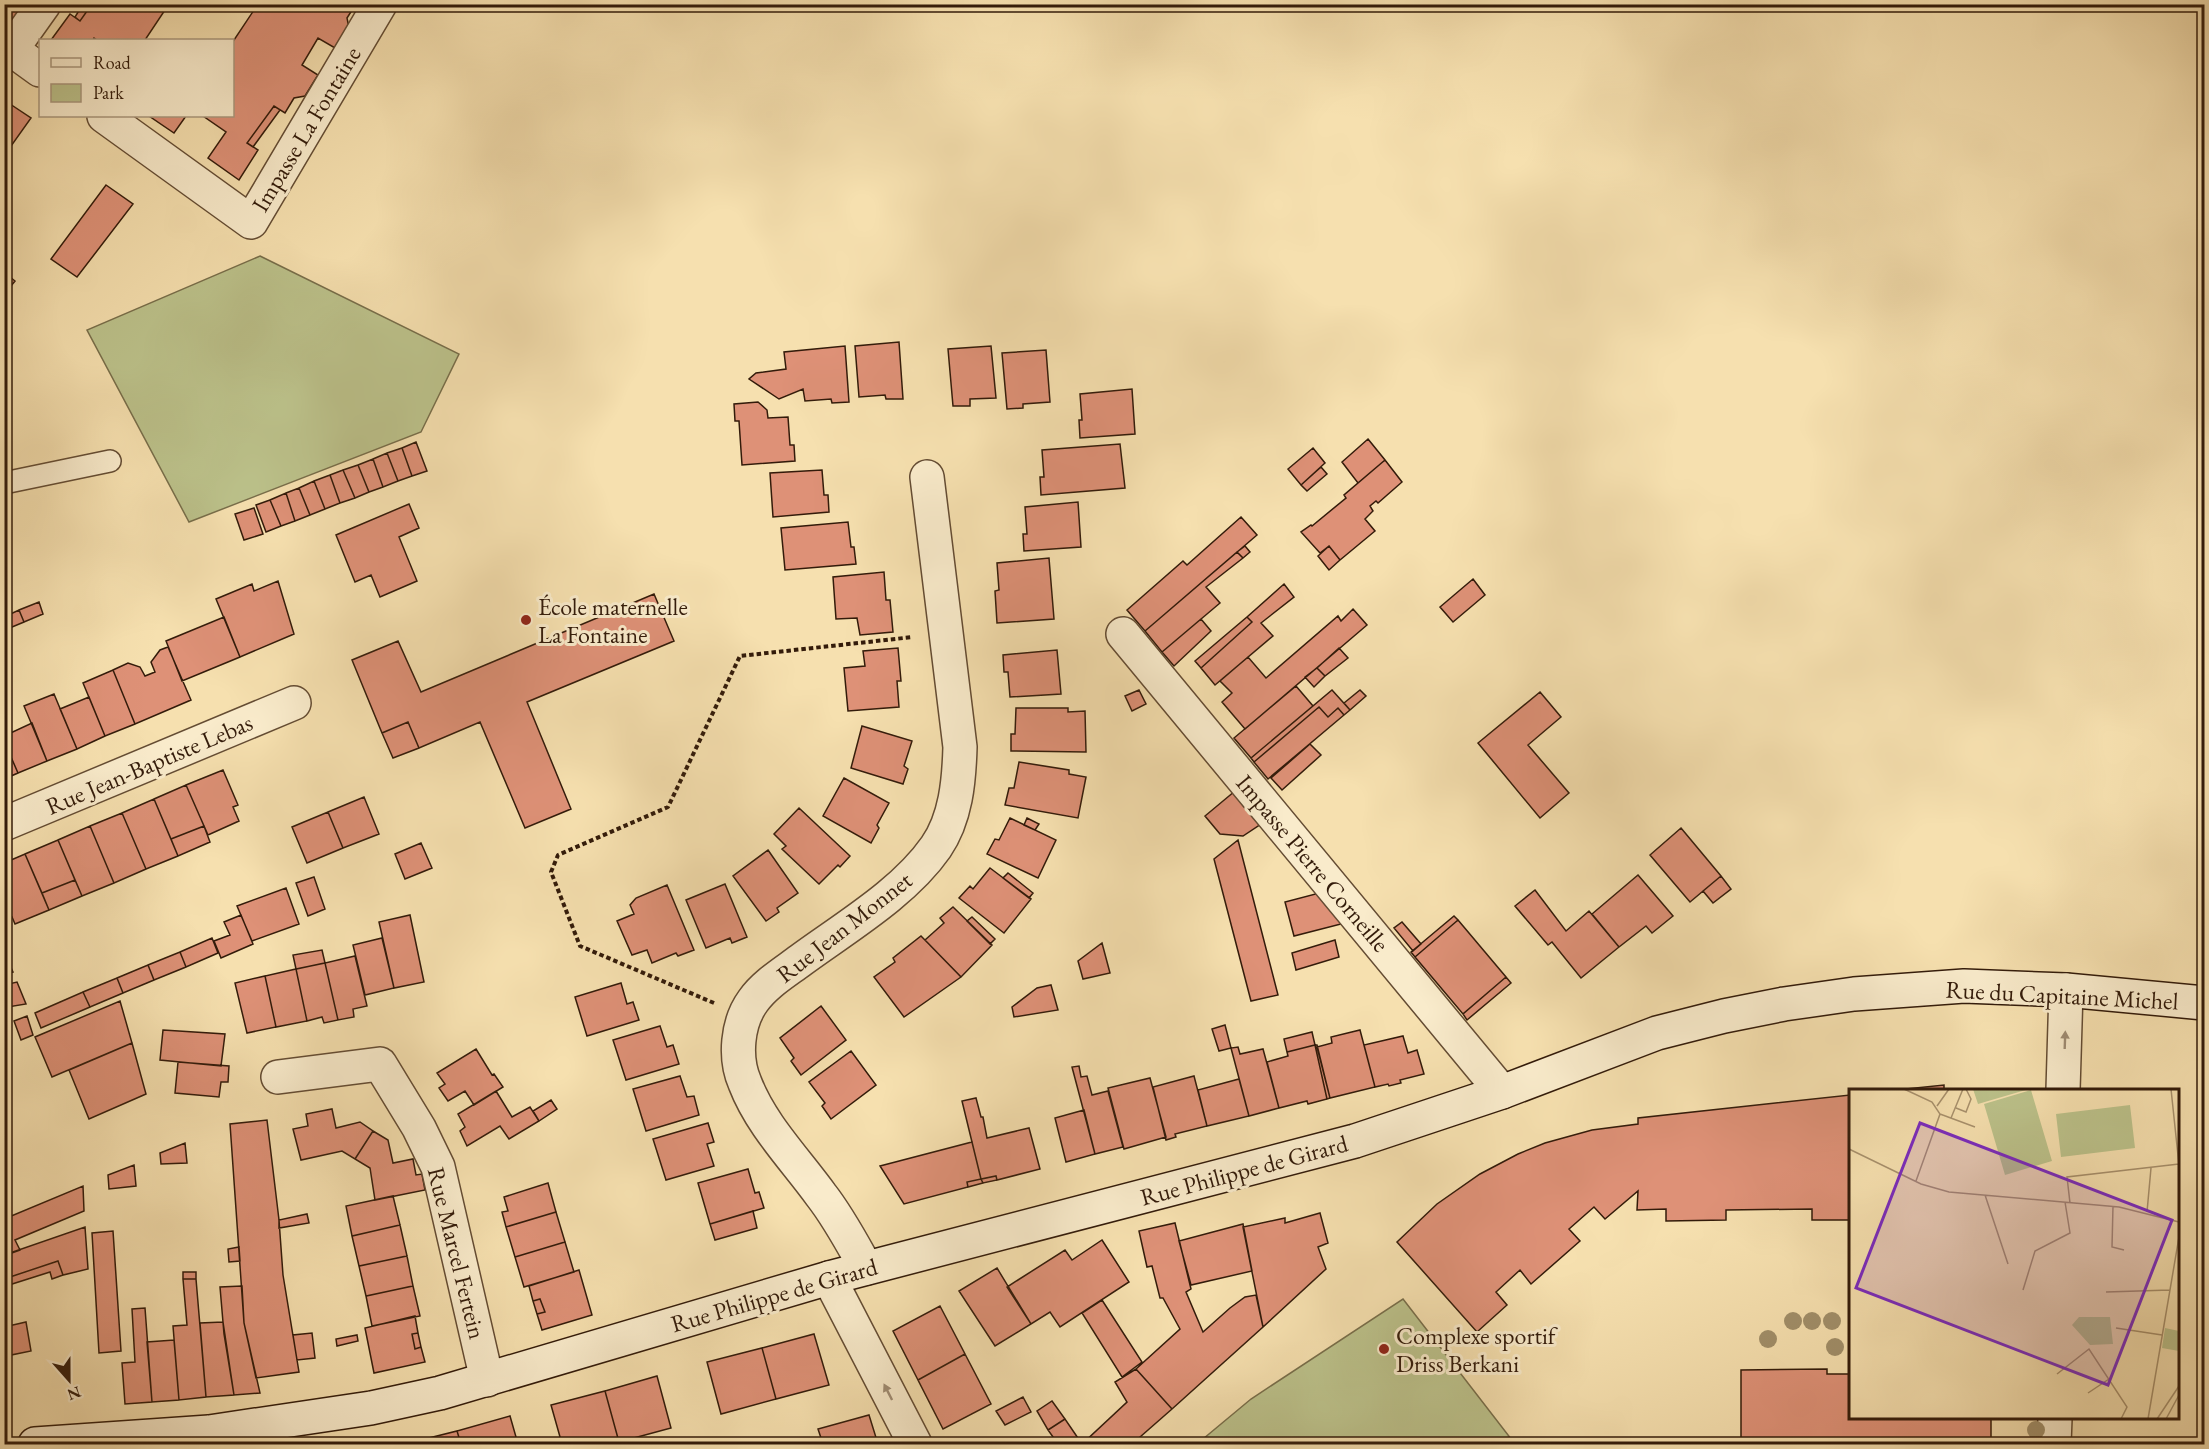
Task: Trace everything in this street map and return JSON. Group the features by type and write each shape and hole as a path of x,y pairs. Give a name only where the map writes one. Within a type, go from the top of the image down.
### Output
{"street":[{"path":"39,69 8,47 44,4"},
{"name":"Impasse La Fontaine","path":"105,117 251,222 380,4"},
{"name":"Rue Jean Monnet","path":"866,1268 823,1197 763,1118 744,1082 738,1053 741,1027 753,1001 775,980 889,896 918,870 938,845 952,812 960,769 960,747 927,477"},
{"name":"Impasse Pierre Corneille","path":"1123,634 1502,1092"},
{"name":"Rue Jean-Baptiste Lebas","path":"4,824 294,703"},
{"name":"Rue du Capitaine Michel","path":"1502,1092 1658,1033 1784,1004 1864,993 1964,986 2067,990 2205,1003"},
{"path":"2063,1089 2067,990"},
{"name":"Rue Marcel Fertein","path":"278,1077 380,1064 419,1128 438,1167 487,1380"},
{"name":"Rue Philippe de Girard","path":"36,1444 211,1438 371,1408 487,1380 829,1278 1355,1141 1502,1092"},
{"path":"829,1278 915,1444"},
{"path":"2054,1444 2055,1419"}],"lane":[{"path":"4,483 110,461"}],"path":[{"path":"746,1016 580,946 551,872 558,855 668,807 740,656 946,633"}],"green space":[{"path":"260,256 459,354 421,432 189,522 87,330"},
{"name":"Complexe sportif Driss Berkani","path":"1403,1299 1515,1444 1197,1444 1251,1399"}],"building":[{"path":"4,4 26,4 15,21 4,13"},
{"path":"83,4 92,4 80,21 75,17"},
{"path":"92,4 169,4 146,39 52,39 70,14 80,21"},
{"path":"258,4 356,4 347,18 349,28 335,48 318,38 302,65 318,75 305,96 294,98 285,113 274,106 247,143 258,150 239,180 208,158 226,132 204,117 234,117 234,40"},
{"path":"4,100 31,118 4,156"},
{"path":"274,106 280,110 253,147 247,143"},
{"path":"150,117 185,117 174,133"},
{"path":"106,185 133,204 77,277 51,259"},
{"path":"4,272 15,281 7,291 4,288"},
{"path":"899,342 903,399 886,399 885,395 859,397 855,346"},
{"path":"845,346 849,402 832,403 831,399 805,401 803,389 779,399 749,379 756,373 786,369 784,352"},
{"path":"991,346 996,398 970,399 970,406 953,406 948,349"},
{"path":"1046,350 1050,402 1023,404 1023,408 1007,409 1002,353"},
{"path":"1132,389 1135,434 1080,438 1079,420 1082,420 1080,394"},
{"path":"758,402 767,410 768,418 788,417 790,445 794,445 795,461 742,465 739,421 735,421 734,404"},
{"path":"1368,439 1385,460 1358,483 1342,462"},
{"path":"416,442 427,471 412,476 402,448"},
{"path":"1120,444 1125,488 1041,495 1040,477 1044,477 1042,450"},
{"path":"402,448 412,476 398,481 387,453"},
{"path":"1313,448 1325,463 1301,485 1288,469"},
{"path":"387,453 398,481 383,487 373,459"},
{"path":"373,459 383,487 369,492 358,465"},
{"path":"1385,460 1402,482 1378,503 1376,501 1370,506 1373,511 1365,519 1375,531 1340,560 1329,546 1320,553 1301,532 1312,526 1346,498 1344,495"},
{"path":"358,465 369,492 355,498 343,470"},
{"path":"1321,467 1327,474 1307,491 1301,485"},
{"path":"343,470 355,498 340,503 330,475"},
{"path":"822,470 824,495 828,495 829,512 773,517 770,473"},
{"path":"330,475 340,503 325,509 314,481"},
{"path":"314,481 325,509 310,515 299,488"},
{"path":"299,488 310,515 295,521 286,493"},
{"path":"286,493 295,521 281,526 270,500"},
{"path":"270,500 281,526 266,532 256,505"},
{"path":"1078,502 1081,547 1024,551 1023,534 1027,534 1025,507"},
{"path":"409,504 419,528 399,537 417,581 380,597 371,575 355,582 336,535"},
{"path":"254,508 263,534 244,540 235,514"},
{"path":"1241,517 1257,535 1145,631 1127,610 1183,561 1187,565"},
{"path":"848,522 856,564 785,570 781,528"},
{"path":"1245,546 1250,552 1243,558 1237,552"},
{"path":"1329,546 1340,560 1329,570 1318,556"},
{"path":"1237,552 1243,558 1206,587 1220,603 1162,652 1145,631"},
{"path":"1049,558 1054,619 997,623 995,591 999,590 997,563"},
{"path":"884,572 886,600 890,600 893,632 860,635 857,618 836,619 833,577"},
{"path":"1473,579 1485,595 1453,622 1440,607"},
{"path":"278,581 294,634 240,657 216,599 252,584 254,591"},
{"path":"1284,584 1294,597 1261,623 1273,636 1215,685 1201,668 1252,622 1247,617"},
{"path":"654,594 674,641 527,702 571,809 525,828 480,722 419,748 408,722 382,733 352,660 398,641 421,692"},
{"path":"39,602 43,614 24,622 19,610"},
{"path":"1353,609 1367,625 1245,729 1222,702 1232,693 1220,681 1248,657 1266,678 1338,616 1341,621"},
{"path":"19,610 24,622 5,630 4,617"},
{"path":"224,617 240,657 182,681 166,641"},
{"path":"1247,617 1252,622 1201,668 1195,661"},
{"path":"1201,619 1211,631 1174,666 1162,652"},
{"path":"168,647 191,700 135,724 113,670 128,663 140,667 145,676 155,672 151,662 160,650"},
{"path":"898,648 901,681 897,681 899,707 848,711 844,668 865,666 863,651"},
{"path":"1339,648 1348,658 1325,676 1317,668"},
{"path":"1057,650 1061,694 1010,697 1008,672 1004,672 1003,655"},
{"path":"1317,668 1325,676 1314,687 1305,677"},
{"path":"113,670 135,724 105,736 83,683"},
{"path":"1296,686 1313,706 1251,758 1234,738"},
{"path":"1139,690 1146,704 1132,711 1125,696"},
{"path":"1332,690 1350,710 1344,715 1338,708 1328,717 1319,707 1254,762 1251,758"},
{"path":"1360,690 1366,696 1350,710 1344,703"},
{"path":"1540,692 1561,717 1528,745 1569,793 1540,818 1478,743"},
{"path":"54,694 77,749 47,761 24,706"},
{"path":"89,697 105,736 77,749 60,709"},
{"path":"1319,707 1328,717 1338,708 1344,715 1268,779 1254,762"},
{"path":"1016,708 1068,708 1068,712 1085,711 1086,752 1011,751 1011,734 1015,734"},
{"path":"408,722 419,748 393,758 382,733"},
{"path":"32,723 47,761 18,773 4,736"},
{"path":"862,726 912,741 904,766 908,769 903,784 851,768"},
{"path":"4,741 18,773 4,779"},
{"path":"1310,744 1321,755 1282,790 1271,778"},
{"path":"1019,762 1069,770 1069,774 1086,777 1078,818 1005,805 1009,788 1014,788"},
{"path":"223,770 238,805 233,807 239,821 208,835 186,785"},
{"path":"844,778 889,803 877,825 879,828 871,843 823,816"},
{"path":"186,785 204,826 171,839 154,799"},
{"path":"1235,791 1261,824 1243,836 1220,834 1205,816"},
{"path":"364,797 379,834 343,848 328,812"},
{"path":"154,799 178,856 146,869 122,813"},
{"path":"799,808 850,856 819,884 782,849 786,846 774,834"},
{"path":"328,812 343,848 307,863 292,827"},
{"path":"122,813 146,869 114,883 90,826"},
{"path":"1010,818 1056,840 1038,878 987,854 995,839 999,840"},
{"path":"1027,818 1039,824 1035,830 1024,825"},
{"path":"90,826 114,883 82,896 58,840"},
{"path":"204,826 210,842 178,856 171,839"},
{"path":"1681,828 1721,876 1690,902 1650,855"},
{"path":"58,840 75,880 42,893 25,854"},
{"path":"1238,840 1278,995 1251,1001 1214,859"},
{"path":"421,843 432,868 405,879 395,854"},
{"path":"768,850 798,893 777,908 779,912 766,921 733,876"},
{"path":"25,854 49,910 15,924 12,917 4,921 4,863"},
{"path":"990,868 1031,899 1004,933 959,898 970,886 973,889"},
{"path":"1008,873 1033,893 1029,898 1003,878"},
{"path":"1638,875 1673,916 1652,933 1646,926 1619,947 1592,914"},
{"path":"1721,876 1731,889 1713,903 1703,891"},
{"path":"314,877 325,909 308,916 296,883"},
{"path":"75,880 82,896 49,910 42,893"},
{"path":"725,884 747,937 732,943 730,938 706,948 686,900"},
{"path":"667,885 694,950 678,956 676,953 652,963 647,950 632,955 617,921 634,914 630,905 636,898"},
{"path":"286,888 299,924 252,941 237,906"},
{"path":"1535,890 1566,931 1589,911 1619,947 1581,978 1552,942 1548,945 1515,906"},
{"path":"1323,892 1337,909 1341,924 1294,936 1285,902"},
{"path":"953,907 992,945 961,977 925,940 944,923 940,918"},
{"path":"241,915 253,944 221,958 214,941 230,935 224,922"},
{"path":"410,915 424,982 394,988 379,922"},
{"path":"1454,916 1458,920 1415,957 1411,952"},
{"path":"972,917 995,939 990,944 967,921"},
{"path":"1458,920 1506,977 1463,1014 1415,957"},
{"path":"1402,922 1421,944 1413,951 1394,928"},
{"path":"921,936 961,977 904,1017 874,977 895,962 893,958"},
{"path":"212,938 218,953 186,967 180,952"},
{"path":"382,938 394,988 365,995 353,945"},
{"path":"1335,940 1339,957 1296,970 1292,953"},
{"path":"1102,943 1110,973 1083,979 1078,961"},
{"path":"322,950 325,963 296,969 293,955"},
{"path":"4,952 13,972 4,975"},
{"path":"180,952 186,967 154,980 148,965"},
{"path":"355,956 367,1006 353,1009 354,1017 338,1020 325,963"},
{"path":"325,963 338,1020 324,1023 322,1017 307,1021 296,969"},
{"path":"148,965 154,980 123,993 117,978"},
{"path":"296,969 307,1021 276,1027 265,976"},
{"path":"265,976 276,1027 247,1033 235,983"},
{"path":"1506,977 1511,983 1467,1020 1463,1014"},
{"path":"117,978 123,993 90,1007 83,992"},
{"path":"17,982 26,1004 8,1007 4,985"},
{"path":"621,983 627,1004 633,1002 639,1020 587,1036 575,997"},
{"path":"1051,985 1058,1010 1014,1017 1012,1007 1037,988"},
{"path":"83,992 90,1007 41,1028 35,1013"},
{"path":"120,1001 132,1043 52,1077 35,1037"},
{"path":"821,1006 846,1040 801,1075 791,1061 794,1058 780,1038"},
{"path":"27,1016 33,1035 21,1040 14,1021"},
{"path":"1225,1025 1231,1048 1219,1051 1212,1029"},
{"path":"660,1026 667,1047 673,1045 679,1064 626,1080 613,1040"},
{"path":"163,1030 225,1034 221,1066 160,1060"},
{"path":"1360,1030 1375,1087 1330,1098 1317,1047 1332,1043 1331,1037"},
{"path":"1312,1032 1315,1045 1287,1052 1284,1039"},
{"path":"1403,1036 1408,1053 1417,1050 1424,1074 1400,1080 1401,1083 1375,1087 1364,1045"},
{"path":"132,1043 146,1094 89,1119 69,1070"},
{"path":"1315,1045 1327,1099 1279,1108 1267,1062 1288,1056 1287,1052"},
{"path":"1315,1045 1317,1045 1330,1098 1327,1099"},
{"path":"1238,1047 1240,1054 1263,1049 1279,1108 1249,1116 1231,1048"},
{"path":"476,1049 492,1075 494,1074 503,1087 474,1105 465,1091 448,1101 439,1088 445,1084 437,1073"},
{"path":"851,1051 876,1085 831,1119 822,1106 825,1103 809,1082"},
{"path":"178,1062 229,1066 228,1082 221,1082 219,1097 175,1093"},
{"path":"1079,1066 1081,1077 1087,1076 1092,1095 1108,1091 1123,1147 1095,1154 1072,1067"},
{"path":"680,1076 687,1097 694,1096 699,1115 646,1131 633,1089"},
{"path":"1194,1076 1207,1126 1175,1134 1176,1137 1166,1140 1153,1087"},
{"path":"1150,1078 1166,1137 1124,1149 1108,1088"},
{"path":"1239,1079 1249,1116 1207,1126 1198,1090"},
{"path":"1944,1085 1944,1089 1906,1089"},
{"path":"496,1091 512,1117 530,1107 539,1121 509,1139 500,1126 467,1146 460,1131 465,1127 458,1114"},
{"path":"1849,1095 1849,1220 1812,1220 1812,1209 1726,1210 1726,1220 1666,1221 1666,1209 1637,1210 1638,1191 1605,1219 1594,1207 1569,1229 1580,1241 1531,1284 1520,1270 1496,1292 1507,1305 1477,1332 1397,1242 1437,1204 1480,1174 1518,1154 1545,1143 1592,1130 1638,1124 1638,1118"},
{"path":"976,1098 987,1138 1029,1128 1040,1169 997,1180 996,1176 981,1179 962,1101"},
{"path":"551,1100 557,1109 539,1121 533,1111"},
{"path":"332,1109 336,1128 360,1122 373,1131 355,1159 342,1151 301,1160 293,1129 308,1126 306,1114"},
{"path":"1084,1110 1095,1154 1066,1162 1055,1118"},
{"path":"267,1120 283,1275 299,1372 256,1378 244,1323 230,1124"},
{"path":"708,1123 714,1142 707,1144 714,1166 666,1180 653,1139"},
{"path":"373,1131 388,1140 393,1163 413,1159 416,1175 422,1174 425,1190 375,1200 370,1168 355,1159"},
{"path":"972,1142 981,1179 967,1182 968,1187 904,1204 880,1166"},
{"path":"185,1143 187,1163 161,1164 160,1153"},
{"path":"134,1165 136,1186 109,1189 108,1175"},
{"path":"748,1169 755,1193 759,1192 764,1208 710,1224 698,1183"},
{"path":"996,1176 997,1180 983,1183 981,1179"},
{"path":"981,1179 983,1183 968,1187 967,1182"},
{"path":"548,1183 556,1212 506,1227 502,1212 508,1211 504,1197"},
{"path":"83,1186 84,1211 15,1240 20,1250 6,1255 4,1219"},
{"path":"393,1196 400,1225 352,1236 346,1206"},
{"path":"753,1211 757,1228 715,1240 710,1224"},
{"path":"556,1212 565,1242 515,1257 506,1227"},
{"path":"1320,1213 1328,1243 1318,1247 1326,1269 1263,1327 1243,1227 1285,1218 1285,1223"},
{"path":"307,1214 309,1223 279,1228 279,1220"},
{"path":"1175,1223 1191,1289 1186,1292 1203,1332 1245,1297 1256,1295 1263,1327 1172,1409 1136,1369 1180,1329 1163,1298 1160,1298 1152,1266 1147,1267 1139,1231"},
{"path":"1243,1224 1252,1271 1191,1285 1179,1241"},
{"path":"400,1225 407,1256 359,1266 352,1236"},
{"path":"85,1227 88,1269 63,1275 58,1261 4,1279 4,1255"},
{"path":"113,1231 121,1351 99,1353 92,1233"},
{"path":"1102,1240 1129,1282 1060,1327 1050,1312 1031,1324 1007,1287 1065,1250 1072,1260"},
{"path":"565,1242 574,1272 524,1287 515,1257"},
{"path":"239,1247 240,1261 229,1262 228,1249"},
{"path":"407,1256 413,1286 366,1296 359,1266"},
{"path":"58,1261 63,1275 52,1279 50,1272 9,1285 7,1278"},
{"path":"997,1268 1031,1324 995,1346 959,1291"},
{"path":"579,1270 592,1315 542,1330 537,1314 545,1312 540,1299 533,1301 529,1286"},
{"path":"183,1272 196,1272 196,1279 183,1279"},
{"path":"183,1279 196,1279 206,1397 179,1400 173,1326 187,1325"},
{"path":"242,1286 244,1323 260,1393 234,1395 224,1334 220,1287"},
{"path":"413,1286 420,1316 372,1326 366,1296"},
{"path":"540,1299 545,1312 537,1314 533,1301"},
{"path":"1102,1300 1142,1362 1122,1377 1082,1313"},
{"path":"940,1306 965,1354 918,1380 893,1331"},
{"path":"145,1308 152,1402 125,1404 122,1363 135,1362 132,1309"},
{"path":"415,1316 418,1333 412,1334 415,1349 421,1347 425,1362 374,1373 365,1328"},
{"path":"26,1322 31,1351 11,1355 10,1350 4,1351 4,1327"},
{"path":"223,1322 234,1395 206,1397 200,1323"},
{"path":"312,1333 315,1358 297,1360 293,1335"},
{"path":"418,1333 421,1347 415,1349 412,1334"},
{"path":"814,1334 829,1385 776,1399 762,1348"},
{"path":"357,1335 358,1341 337,1346 336,1339"},
{"path":"174,1340 179,1400 152,1402 147,1342"},
{"path":"762,1348 776,1399 721,1414 707,1362"},
{"path":"965,1354 991,1404 943,1429 918,1380"},
{"path":"1136,1369 1172,1409 1132,1444 1082,1444 1127,1402 1115,1382"},
{"path":"1827,1369 1827,1374 1849,1374 1849,1419 1991,1419 1991,1444 1741,1444 1741,1370"},
{"path":"657,1376 671,1428 619,1442 605,1391"},
{"path":"605,1391 619,1442 562,1444 551,1405"},
{"path":"1023,1397 1031,1412 1005,1425 996,1411"},
{"path":"1052,1401 1065,1419 1048,1430 1037,1411"},
{"path":"869,1415 878,1444 823,1444 818,1429"},
{"path":"510,1416 518,1444 461,1444 457,1431"},
{"path":"1065,1419 1082,1444 1058,1444 1048,1430"},
{"path":"457,1431 461,1444 405,1444"}],"place":[{"name":"École maternelle La Fontaine","path":"526,620"},
{"name":"Complexe sportif Driss Berkani","path":"1384,1349"}]}
